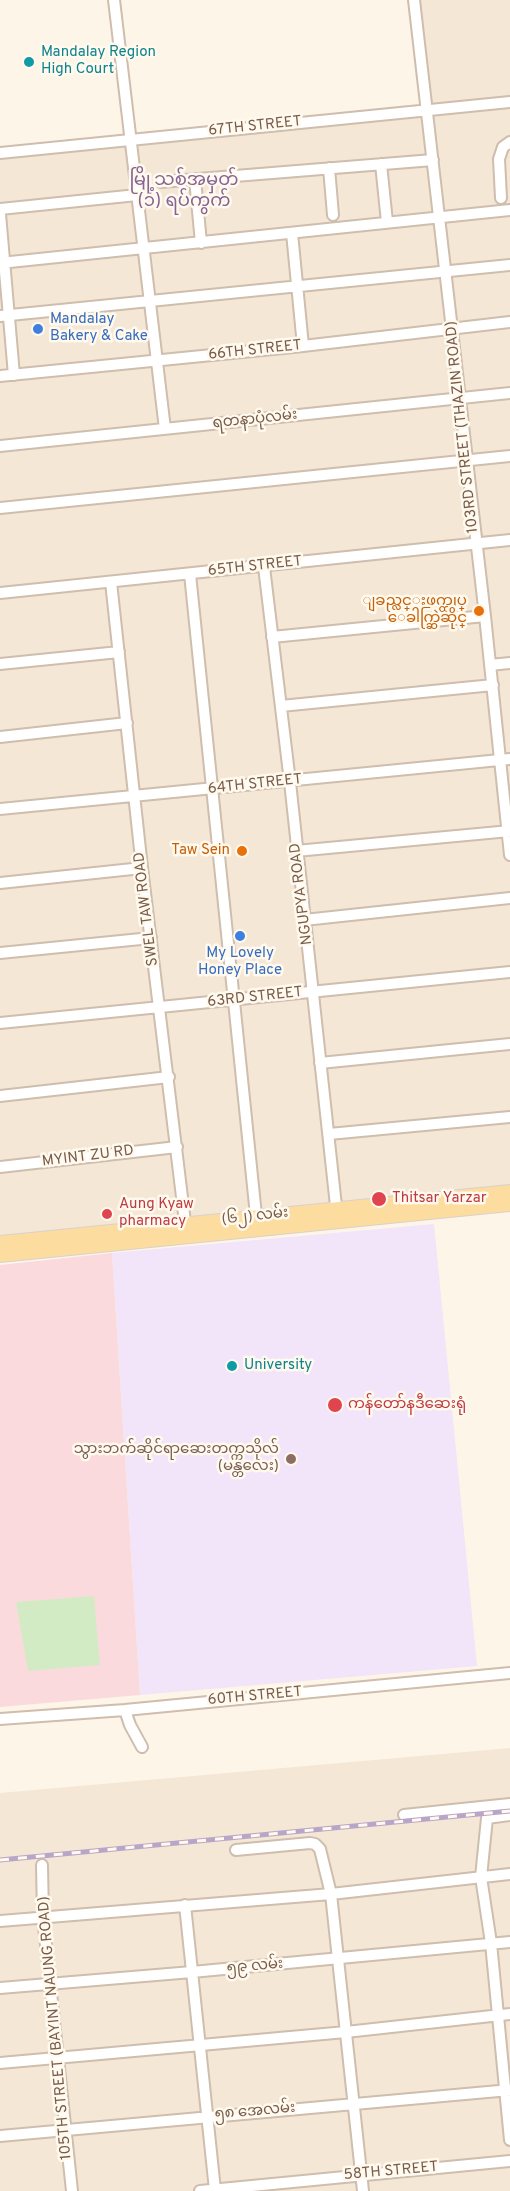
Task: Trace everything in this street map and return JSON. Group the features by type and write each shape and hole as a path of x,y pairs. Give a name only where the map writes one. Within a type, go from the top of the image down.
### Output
{"main road":[{"name":"(၆၂) လမ်း","path":"0,1243 337,1215 510,1192"},
{"name":"(၆၂) လမ်း","path":"337,1215 510,1204"},
{"name":"(၆၂) လမ်း","path":"0,1255 186,1229"}],"street":[{"path":"114,0 165,429"},
{"name":"103RD STREET (THAZIN ROAD)","path":"414,0 490,665 505,760 510,855"},
{"name":"67TH STREET","path":"0,153 510,102"},
{"path":"501,198 505,172 500,151 506,143 510,142"},
{"path":"161,182 433,160"},
{"path":"381,164 387,222"},
{"path":"329,168 333,215"},
{"path":"195,179 201,243"},
{"path":"0,209 137,195"},
{"path":"2,263 510,210"},
{"path":"0,213 4,316 14,375"},
{"path":"292,233 303,346"},
{"path":"4,316 510,265"},
{"name":"66TH STREET","path":"0,376 303,346 510,322"},
{"name":"ရတနာပုံလမ်း","path":"0,446 510,393"},
{"path":"0,508 510,456"},
{"name":"65TH STREET","path":"0,593 510,540"},
{"name":"NGUPYA ROAD","path":"264,567 337,1215"},
{"path":"190,574 257,1223"},
{"name":"SWEL TAW ROAD","path":"111,582 142,868 186,1229"},
{"path":"272,637 486,616"},
{"path":"0,664 119,652"},
{"path":"490,665 510,663"},
{"path":"281,706 493,685"},
{"path":"0,737 128,723"},
{"name":"64TH STREET","path":"0,809 505,760"},
{"path":"296,851 509,831"},
{"path":"0,883 142,868"},
{"path":"304,920 510,898"},
{"path":"0,953 151,938"},
{"name":"63RD STREET","path":"0,1023 510,972"},
{"path":"320,1063 510,1044"},
{"path":"0,1096 169,1077"},
{"path":"329,1134 510,1117"},
{"name":"MYINT ZU RD","path":"0,1167 177,1147"},
{"name":"60TH STREET","path":"0,1719 125,1710 510,1673"},
{"path":"125,1710 142,1748"},
{"path":"404,1815 510,1804"},
{"path":"487,1806 481,1877 491,1943 507,2090 510,2140"},
{"path":"487,1818 510,1815"},
{"path":"236,1850 300,1843 315,1844 320,1849 331,1894 363,2191"},
{"name":"105TH STREET (BAYINT NAUNG ROAD)","path":"42,1865 50,1983 72,2191"},
{"path":"0,1921 331,1894 510,1874"},
{"path":"185,1905 207,2116 221,2190"},
{"name":"၅၉ လမ်း","path":"0,1988 510,1942"},
{"path":"0,2063 345,2032 510,2014"},
{"name":"၅၈ အေလမ်း","path":"0,2136 507,2090"},
{"name":"58TH STREET","path":"200,2191 510,2161"}],"shaded area":[{"path":"410,0 510,0 510,1196 0,1247 0,154 422,109"},
{"name":"သွားဘက်ဆိုင်ရာဆေးတက္ကသိုလ် (မန္တလေး)","path":"434,1224 477,1666 140,1695 112,1253"},
{"path":"112,1253 140,1695 0,1707 0,1265"},
{"path":"510,1748 510,2191 0,2191 0,1793"}],"green space":[{"path":"94,1596 100,1665 28,1671 16,1602"}],"railway":[{"path":"0,1860 510,1811"}],"place":[{"name":"Mandalay Region High Court","path":"29,62"},
{"name":"Mandalay Bakery & Cake","path":"38,329"},
{"name":"ျခည္လင္းဖက္ထုပ္ ေခါက္ဆြဲဆိုင္","path":"479,611"},
{"name":"Taw Sein","path":"242,851"},
{"name":"My Lovely Honey Place","path":"240,936"},
{"name":"Thitsar Yarzar","path":"379,1199"},
{"name":"Aung Kyaw pharmacy","path":"107,1214"},
{"name":"University","path":"232,1366"},
{"name":"ကန်တော်နဒီဆေးရုံ","path":"335,1405"},
{"name":"သွားဘက်ဆိုင်ရာဆေးတက္ကသိုလ် (မန္တလေး)","path":"291,1459"}],"district":[{"name":"မြို့သစ်အမှတ် (၁) ရပ်ကွက်","path":"184,192"}]}
